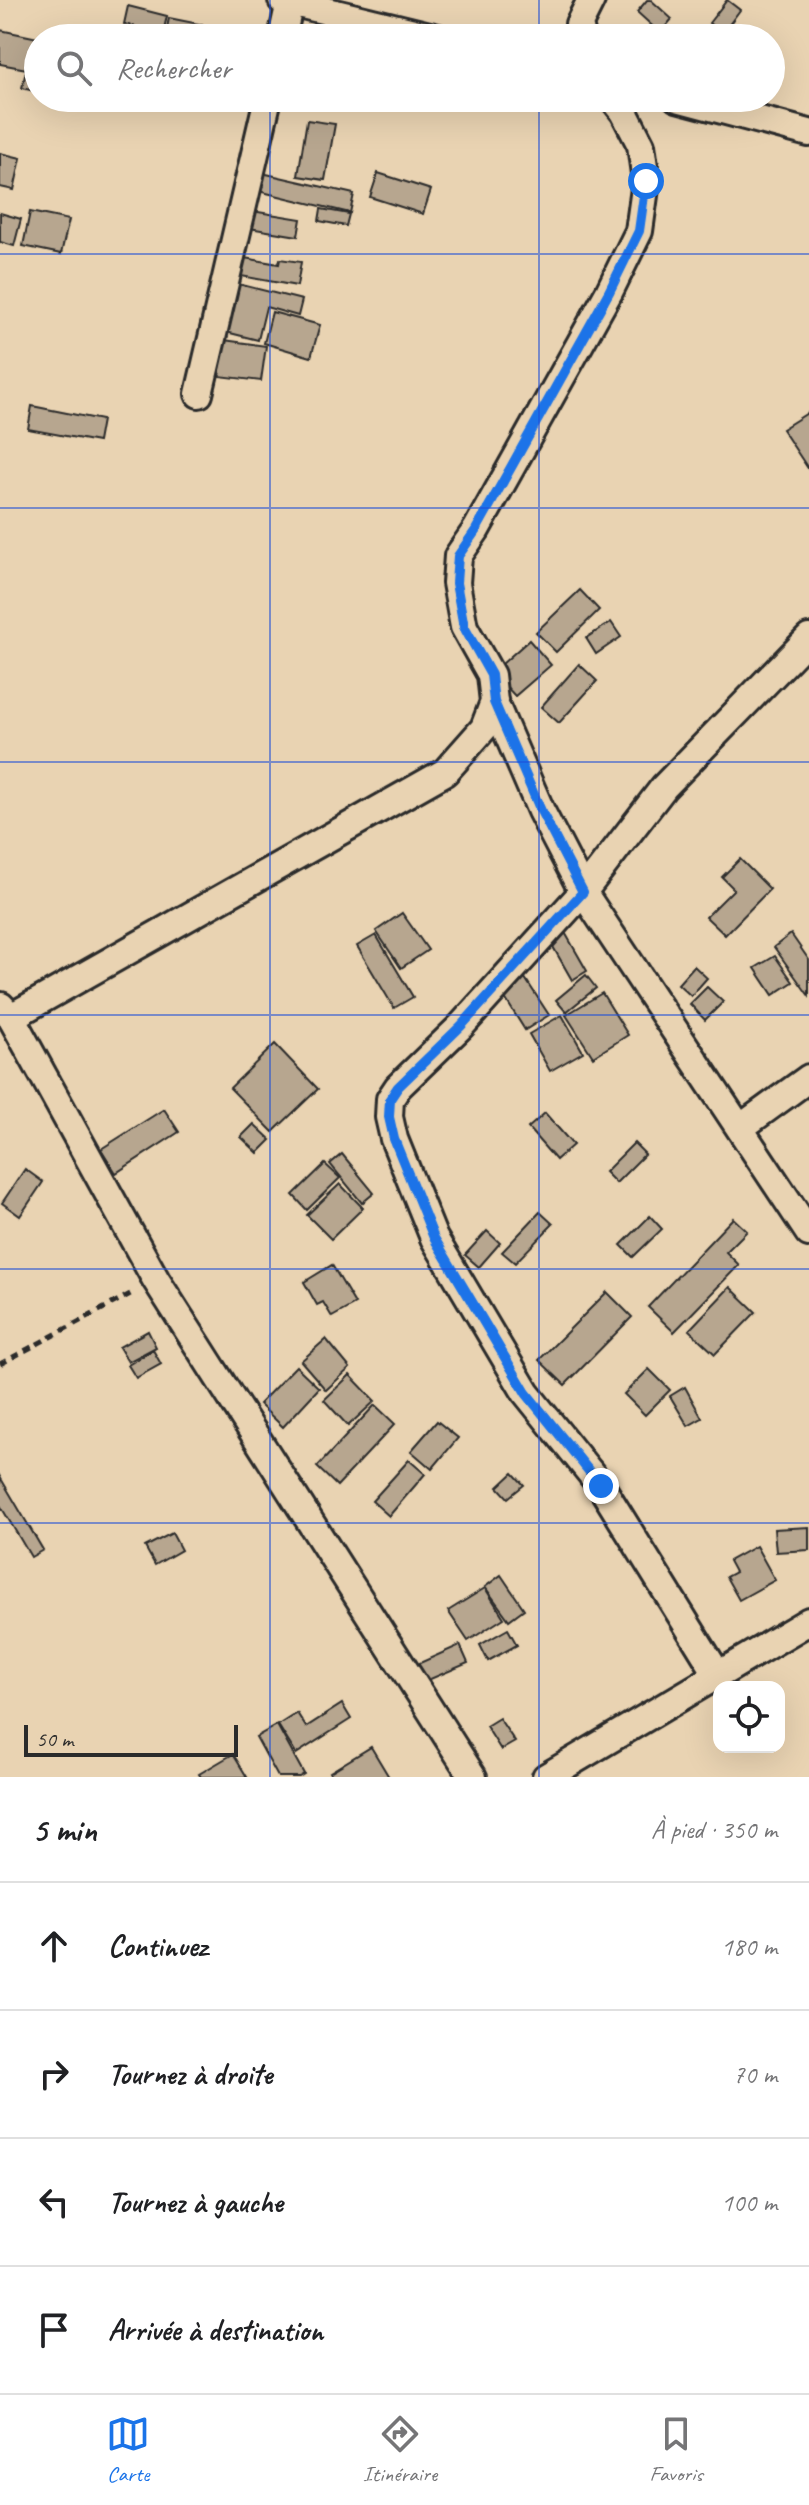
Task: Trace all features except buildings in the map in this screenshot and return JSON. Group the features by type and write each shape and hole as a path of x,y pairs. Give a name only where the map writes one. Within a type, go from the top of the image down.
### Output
{"street":[{"path":"579,24 591,0"},
{"path":"284,24 286,1 380,24"},
{"path":"199,394 265,112"},
{"path":"624,112 641,145 646,181 639,231 609,292 476,530 458,556 456,583 464,627 491,675 494,702 541,811 583,892 809,1233"},
{"path":"730,112 809,133"},
{"path":"718,1675 601,1486 526,1393 434,1238 394,1139 389,1117 390,1099 583,892 664,787 809,638"},
{"path":"473,1777 156,1280 5,1011 445,772 484,728 494,702"},
{"path":"740,1128 809,1078"},
{"path":"546,1777 809,1621"}],"path":[{"path":"0,1364 156,1280"}],"route":[{"path":"601,1486 526,1393 434,1238 394,1139 389,1117 390,1099 398,1087 461,1026 583,892 541,811 494,702 491,675 464,627 456,583 458,556 476,530 609,292 639,231 646,181"}]}
